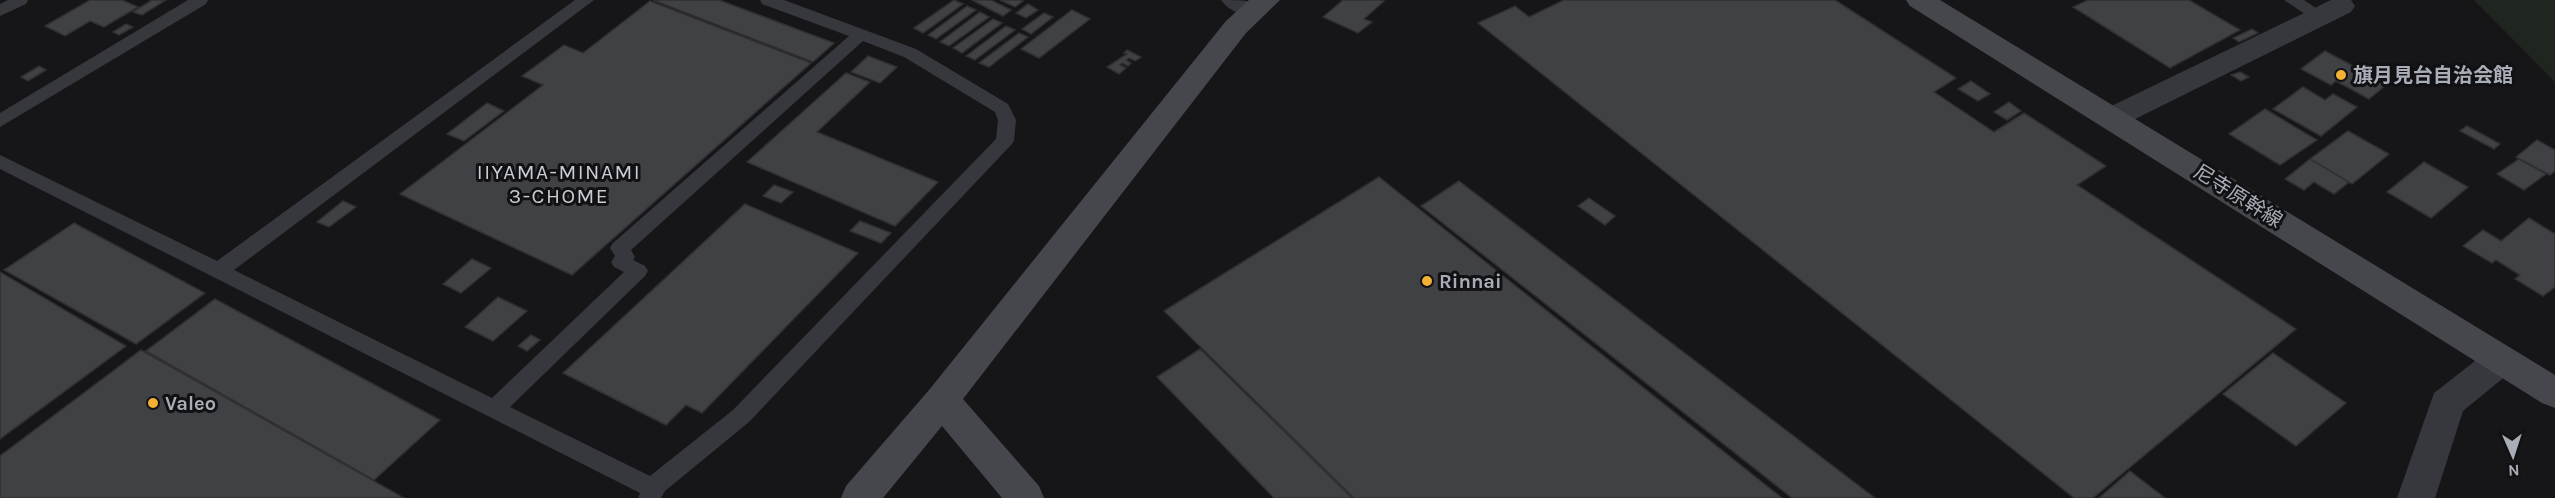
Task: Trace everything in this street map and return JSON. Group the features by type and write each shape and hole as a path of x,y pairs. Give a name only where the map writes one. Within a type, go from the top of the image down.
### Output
{"street":[{"name":"尼寺原幹線","path":"1920,0 2555,393"},
{"path":"860,498 942,400 1236,27 1252,3"},
{"path":"2112,118 2330,11"},
{"path":"2416,498 2447,403 2501,360"},
{"path":"942,400 1025,498"}],"lane":[{"path":"0,11 21,0"},
{"path":"0,121 200,0"},
{"path":"218,271 586,0"},
{"path":"0,161 494,409 651,494 657,484 741,416 1005,141 1007,120 1002,108 910,53 768,0"},
{"path":"2292,0 2330,11"},
{"path":"494,409 638,271 621,262 625,257 621,248 860,35"}],"shaded area":[{"path":"2474,0 2555,0 2555,82"}],"building":[{"path":"90,0 122,0 138,7 104,27 90,21 65,36 45,26"},
{"path":"152,0 166,0 142,15 133,12"},
{"path":"653,0 719,0 834,43 813,62"},
{"path":"954,0 963,4 923,33 914,28"},
{"path":"972,0 991,0 1011,10 1003,16"},
{"path":"1000,0 1020,0 1023,1 1015,7"},
{"path":"1343,0 1384,1 1364,19 1372,22 1358,33 1323,17"},
{"path":"1564,0 1835,0 1956,78 1934,92 1994,132 2024,113 2106,166 2077,185 2296,329 2093,498 2074,498 1478,23 1515,6 1529,17"},
{"path":"2088,0 2189,0 2240,30 2170,68 2073,7"},
{"path":"650,1 811,63 572,275 400,194 543,85 522,76 564,45 583,53"},
{"path":"1028,4 1038,10 1026,18 1016,13"},
{"path":"967,6 976,10 936,39 928,35"},
{"path":"1072,10 1090,19 1039,58 1021,49"},
{"path":"980,12 989,17 949,46 940,42"},
{"path":"1044,13 1053,17 1031,34 1022,29"},
{"path":"993,19 1002,23 962,53 953,48"},
{"path":"126,24 133,27 119,35 113,32"},
{"path":"1006,26 1015,30 975,60 966,56"},
{"path":"2252,29 2258,33 2239,42 2233,38"},
{"path":"1019,33 1028,37 989,67 979,63"},
{"path":"1127,50 1141,57 1135,61 1129,58 1126,60 1131,63 1128,66 1122,63 1120,65 1126,68 1119,74 1107,67 1127,54 1124,53"},
{"name":"旗月見台自治会館","path":"2325,51 2387,84 2369,99 2336,81 2331,85 2301,69"},
{"path":"868,56 897,67 880,83 851,72"},
{"path":"39,66 46,70 28,81 21,77"},
{"path":"2240,72 2249,77 2241,81 2231,75"},
{"path":"846,73 870,82 817,132 938,182 895,226 747,162"},
{"path":"1971,81 1990,94 1978,101 1958,89"},
{"path":"2303,87 2325,100 2333,94 2357,107 2321,136 2273,109"},
{"path":"2009,102 2021,111 2007,120 1994,112"},
{"path":"487,103 504,111 464,141 447,134"},
{"path":"2265,109 2317,140 2280,165 2229,134"},
{"path":"2467,126 2500,144 2494,149 2460,131"},
{"path":"2348,131 2389,154 2352,184 2310,159"},
{"path":"2537,140 2555,150 2555,171 2550,175 2516,157"},
{"path":"2310,159 2349,182 2334,194 2314,182 2304,190 2285,179"},
{"path":"2519,159 2546,174 2524,190 2497,174"},
{"path":"2424,162 2468,187 2431,218 2387,192"},
{"path":"1379,177 1782,498 1354,498 1164,311"},
{"path":"1459,181 1875,498 1792,498 1421,206"},
{"path":"774,185 793,192 781,203 763,196"},
{"path":"1589,198 1615,216 1605,225 1578,206"},
{"path":"343,201 356,207 329,227 317,222"},
{"path":"745,204 858,253 702,413 686,405 666,425 563,373"},
{"path":"2529,218 2555,234 2555,287 2543,296 2515,279 2520,275 2496,260 2492,263 2463,246 2483,230 2501,241"},
{"path":"860,221 891,233 881,243 850,231"},
{"path":"74,223 205,293 136,344 4,270"},
{"path":"472,259 491,268 461,293 443,284"},
{"path":"0,272 126,346 0,439"},
{"path":"498,297 527,311 493,341 465,327"},
{"path":"215,299 440,420 374,480 146,351"},
{"path":"531,335 540,340 527,351 518,346"},
{"path":"1200,349 1352,498 1274,498 1157,377"},
{"name":"Valeo","path":"141,350 404,498 0,498 0,456"},
{"path":"2273,353 2346,403 2296,446 2223,394"},
{"path":"2130,471 2165,498 2099,498"}],"place":[{"name":"旗月見台自治会館","path":"2341,75"},
{"name":"Rinnai","path":"1427,281"},
{"name":"Valeo","path":"153,403"}],"district":[{"name":"IIYAMA-MINAMI 3-CHOME","path":"559,184"}]}
